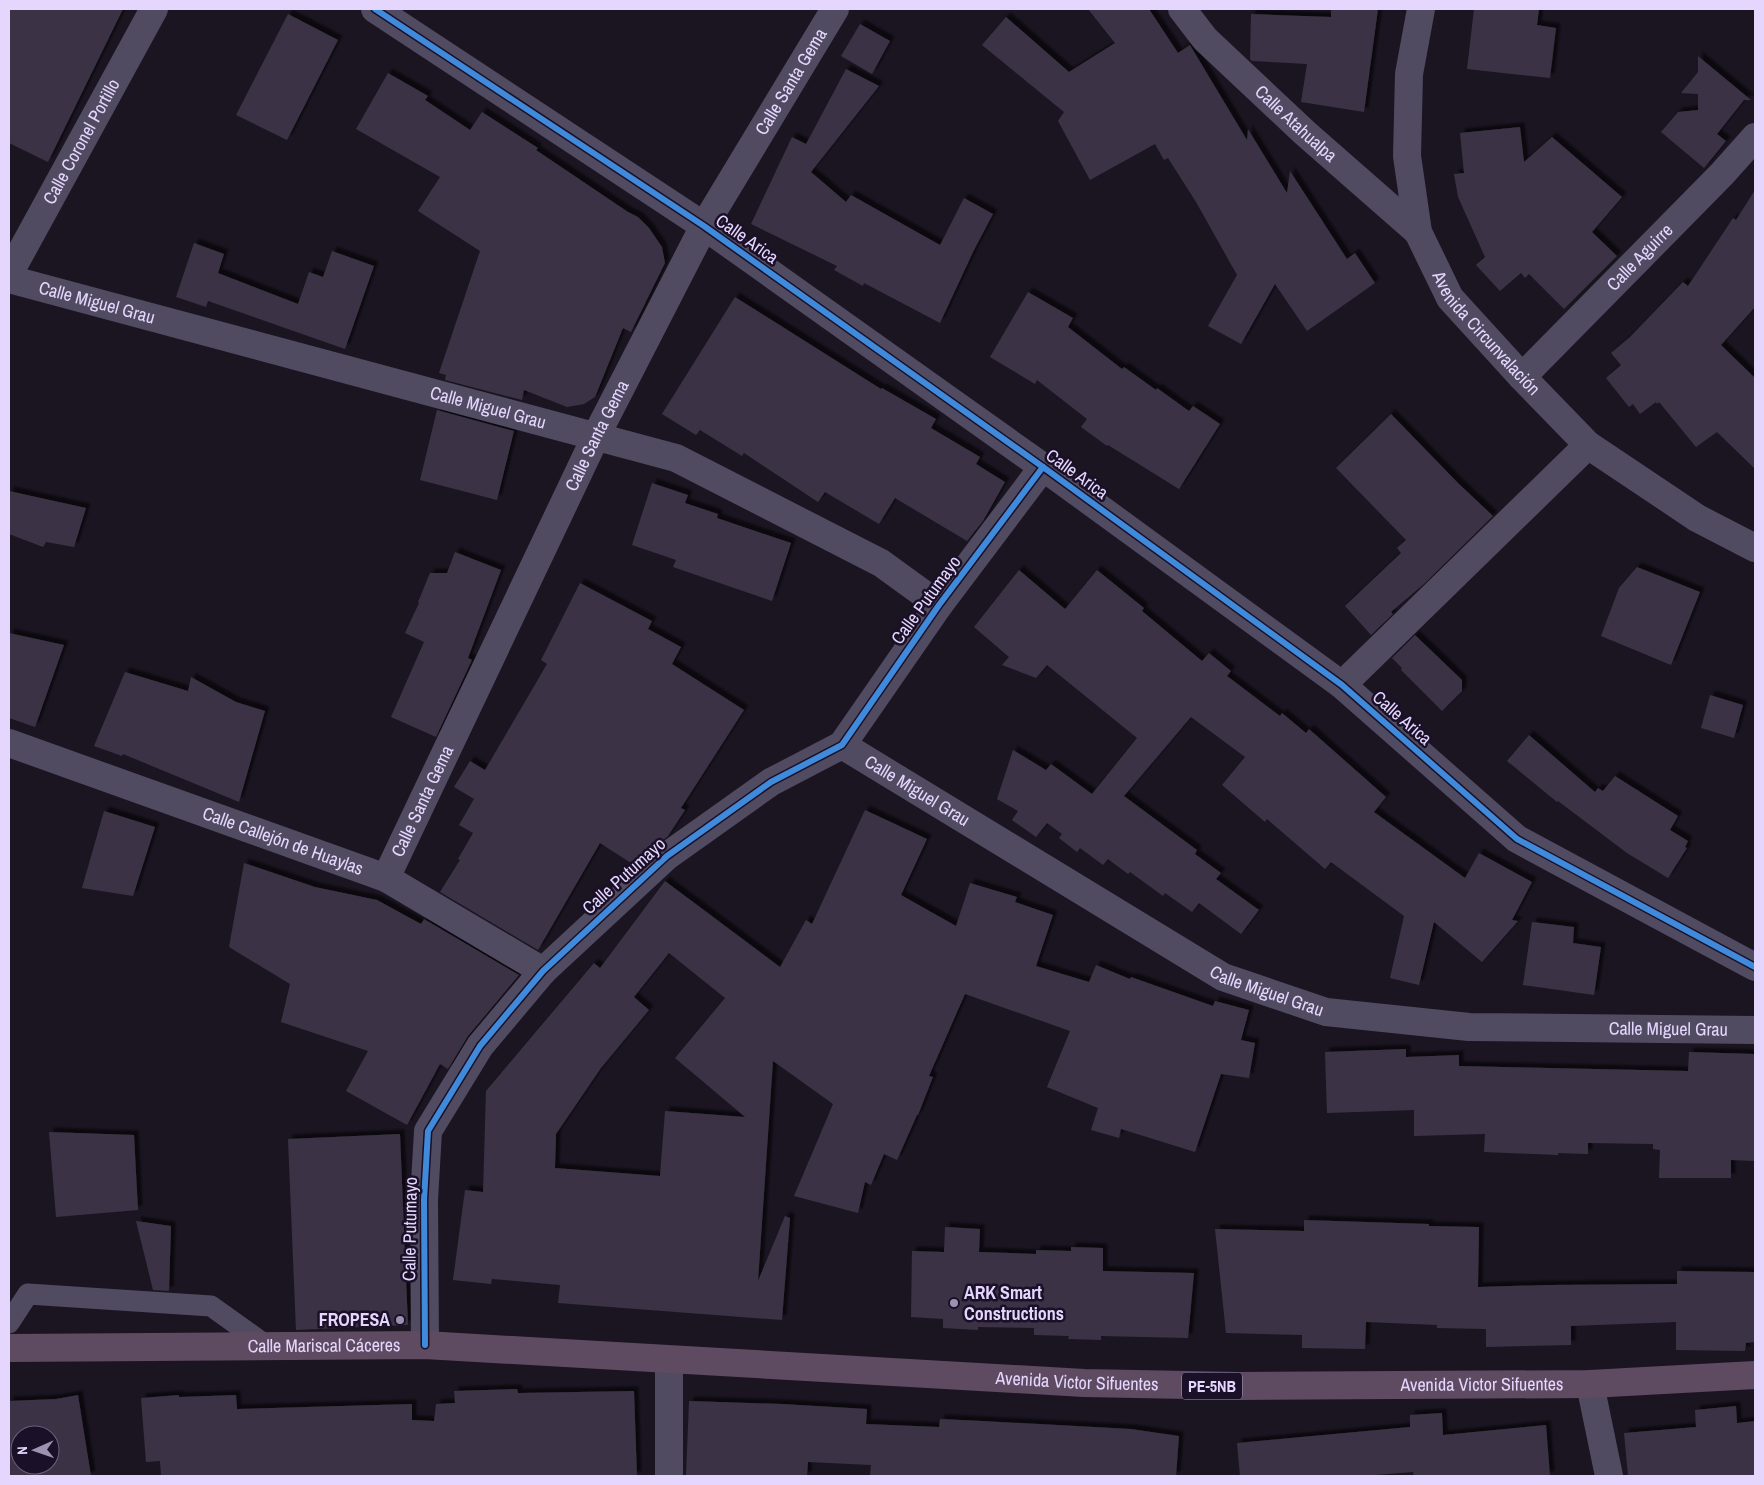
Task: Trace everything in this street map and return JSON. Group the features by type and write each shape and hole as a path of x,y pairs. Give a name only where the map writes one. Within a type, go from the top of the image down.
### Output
{"highway":[{"name":"Calle Mariscal Cáceres","path":"9,1348 425,1345 669,1360"},
{"name":"Avenida Victor Sifuentes","path":"669,1360 1094,1384 1239,1386 1590,1384 1755,1375"}],"street":[{"name":"Calle Coronel Portillo","path":"9,274 154,9"},
{"name":"Calle Arica","path":"375,9 704,226 1043,467 1342,685 1518,839 1755,967"},
{"name":"Calle Santa Gema","path":"386,878 596,436 704,226 834,9"},
{"name":"Calle Atahualpa","path":"1182,9 1205,39 1305,133 1418,232"},
{"name":"Avenida Circunvalación","path":"1422,9 1409,74 1407,156 1418,232 1450,298 1522,377 1588,445 1697,518 1755,548"},
{"name":"Calle Aguirre","path":"1522,377 1722,174 1755,137"},
{"name":"Calle Miguel Grau","path":"9,280 676,458 881,563 939,605"},
{"path":"1342,685 1588,445"},
{"name":"Calle Putumayo","path":"425,1345 424,1200 428,1131 480,1046 543,971 666,856 771,782 842,744 939,605 1043,467"},
{"name":"Calle Callejón de Huaylas","path":"9,743 386,878 543,971"},
{"name":"Calle Miguel Grau","path":"842,744 1223,977 1326,1012 1469,1027 1755,1030"},
{"path":"669,1360 669,1476"},
{"path":"1590,1384 1609,1476"}],"lane":[{"path":"9,1323 28,1294 211,1306 267,1346"}],"building":[{"path":"9,9 123,9 48,162 9,143"},
{"path":"1088,9 1149,9 1178,53 1190,45 1247,140 1248,129 1287,193 1290,171 1347,259 1355,253 1375,283 1307,331 1275,284 1241,344 1208,326 1237,275 1196,202 1168,158 1164,160 1155,144 1090,180 1058,121 1064,112 982,45 1006,17 1069,72 1115,43"},
{"path":"1331,9 1378,9 1364,112 1301,102 1307,64 1252,61 1250,59 1251,14 1331,17"},
{"path":"1474,9 1539,9 1537,25 1556,28 1550,78 1467,69"},
{"path":"288,14 338,40 287,140 236,115"},
{"path":"860,24 890,41 872,74 841,56"},
{"path":"1698,56 1751,100 1744,100 1717,134 1726,141 1704,168 1661,132 1678,112 1698,110 1698,94 1681,93 1698,72"},
{"path":"846,69 879,86 811,172 846,202 851,195 940,245 964,198 993,214 940,323 864,283 863,286 834,270 837,266 751,224 792,137 806,144"},
{"path":"388,73 428,96 425,100 470,130 482,112 638,217 649,228 662,247 665,263 631,332 623,328 595,397 584,404 567,407 524,390 522,400 445,380 446,375 439,373 480,251 418,211 440,177 356,129"},
{"path":"1520,127 1524,162 1552,137 1622,197 1592,232 1617,256 1564,309 1529,274 1525,278 1521,273 1500,291 1476,265 1485,257 1458,197 1454,174 1464,173 1460,133"},
{"path":"1755,190 1755,307 1721,345 1755,378 1755,469 1717,432 1696,447 1659,402 1657,404 1656,402 1640,414 1633,404 1629,407 1606,378 1621,365 1611,353 1630,337 1683,282 1688,286 1733,218 1736,220"},
{"path":"194,243 224,254 218,273 298,304 309,272 323,277 332,251 374,266 345,349 208,301 206,307 176,297"},
{"path":"1028,292 1073,318 1068,327 1122,369 1124,367 1189,411 1193,406 1220,424 1179,489 1107,446 1081,427 1087,419 1037,380 1035,384 990,357"},
{"path":"735,297 881,389 936,419 931,428 980,457 976,464 1005,482 983,521 967,541 895,498 879,524 825,492 818,502 744,453 742,456 700,430 696,435 662,414"},
{"path":"437,410 514,431 497,500 420,480"},
{"path":"1391,414 1493,516 1424,584 1391,612 1393,614 1371,635 1345,606 1401,553 1397,548 1406,540 1336,468"},
{"path":"652,483 688,495 685,503 718,514 717,518 791,543 772,601 673,567 676,560 632,545"},
{"path":"9,491 86,508 74,547 46,542 43,547 9,534"},
{"path":"455,552 501,570 468,658 472,660 436,737 391,717 424,642 405,633 430,573 447,573"},
{"path":"1637,567 1700,592 1671,665 1601,636 1619,588"},
{"path":"1019,570 1065,609 1097,570 1144,608 1142,611 1202,661 1209,653 1231,671 1227,676 1280,716 1282,713 1306,733 1309,729 1386,797 1374,812 1465,878 1479,853 1532,882 1512,920 1518,921 1482,962 1434,922 1419,985 1390,978 1404,916 1331,862 1325,869 1267,819 1265,822 1222,785 1245,757 1191,717 1124,796 1197,850 1195,854 1221,873 1216,879 1259,910 1241,934 1199,903 1192,912 1165,893 1163,896 1130,872 1128,874 1108,859 1103,865 1080,848 1077,852 1059,838 1062,834 1047,823 1036,837 1012,820 1018,811 997,799 1013,750 1046,770 1051,764 1092,794 1137,738 1047,665 1036,678 1002,665 1009,657 974,627"},
{"path":"580,583 652,621 648,629 681,647 672,664 744,710 681,808 685,810 668,836 634,865 600,843 538,950 440,892 460,860 458,859 473,833 459,825 474,799 454,787 470,761 485,770 547,664 541,660"},
{"path":"9,633 64,645 35,727 9,718"},
{"path":"1415,635 1462,680 1462,691 1442,711 1401,670 1402,668 1392,658"},
{"path":"125,672 188,691 191,677 236,702 265,711 239,802 123,754 122,756 94,746"},
{"path":"1710,695 1743,705 1734,738 1701,728"},
{"path":"1529,735 1595,792 1598,788 1603,791 1615,776 1678,816 1670,830 1688,841 1685,847 1687,848 1668,878 1627,853 1557,802 1507,761"},
{"path":"865,810 927,839 901,895 956,926 970,883 1017,897 1015,902 1053,915 1036,966 1089,982 1096,965 1130,979 1131,977 1213,1006 1215,1001 1249,1010 1241,1040 1255,1043 1249,1078 1221,1074 1195,1152 1121,1129 1119,1138 1091,1130 1098,1108 1047,1087 1070,1031 965,994 929,1076 933,1077 918,1115 897,1160 884,1154 871,1185 865,1182 858,1213 794,1196 833,1104 773,1061 758,1281 785,1216 790,1218 782,1320 558,1303 560,1285 492,1279 491,1284 453,1280 465,1190 483,1192 486,1091 594,963 600,968 665,881 780,967 806,920 812,924","holes":["669,953 725,998 675,1058 745,1117 665,1111 660,1176 555,1168 556,1134 601,1068 649,1010 634,997"]},
{"path":"104,811 155,827 133,896 82,888"},
{"path":"244,863 315,887 377,900 421,924 424,919 519,975 468,1036 448,1069 440,1064 407,1125 346,1091 368,1051 281,1022 290,984 229,947"},
{"path":"1532,922 1574,927 1573,943 1601,947 1594,995 1523,985"},
{"path":"1406,1049 1406,1057 1459,1055 1459,1066 1688,1071 1689,1052 1755,1054 1755,1161 1731,1160 1731,1178 1659,1178 1660,1150 1653,1149 1653,1144 1588,1143 1588,1154 1558,1153 1558,1155 1484,1152 1485,1134 1414,1136 1414,1110 1327,1113 1325,1052"},
{"path":"49,1132 134,1135 138,1210 56,1217"},
{"path":"400,1134 408,1325 296,1330 288,1139"},
{"path":"1304,1220 1479,1227 1478,1287 1677,1284 1677,1271 1755,1272 1755,1342 1746,1343 1745,1351 1676,1350 1676,1322 1571,1326 1571,1345 1486,1347 1486,1329 1437,1328 1437,1325 1366,1322 1365,1349 1302,1348 1302,1335 1226,1333 1215,1229 1304,1231"},
{"path":"136,1221 171,1226 169,1291 153,1290"},
{"path":"945,1227 980,1229 979,1252 1036,1254 1036,1250 1071,1251 1071,1247 1103,1248 1103,1271 1194,1273 1188,1338 1101,1336 1101,1340 1068,1339 1069,1336 1034,1335 1034,1328 978,1327 978,1330 943,1328 943,1319 911,1317 912,1251 944,1252"},
{"path":"517,1389 518,1393 634,1391 637,1476 161,1476 160,1461 146,1462 141,1398 179,1395 179,1397 236,1395 237,1409 412,1404 412,1420 434,1421 436,1404 455,1403 454,1391"},
{"path":"78,1395 91,1476 9,1476 9,1401 56,1399"},
{"path":"689,1401 867,1409 866,1424 939,1427 940,1419 1131,1429 1179,1436 1176,1476 870,1476 871,1465 808,1462 807,1476 686,1476"},
{"path":"1736,1406 1737,1423 1755,1421 1755,1476 1628,1476 1624,1433 1696,1427 1695,1410"},
{"path":"1442,1413 1443,1435 1546,1425 1550,1476 1414,1476 1413,1472 1363,1476 1240,1476 1237,1443 1410,1427 1410,1415"}],"cycle path":[{"path":"375,9 704,226 1043,467 1342,685 1517,839 1755,967"},
{"path":"425,1345 424,1200 428,1131 480,1046 543,971 667,856 771,782 842,745 939,605 1043,467"}],"place":[{"name":"ARK Smart Constructions","path":"954,1303"},
{"name":"FROPESA","path":"400,1320"}]}
